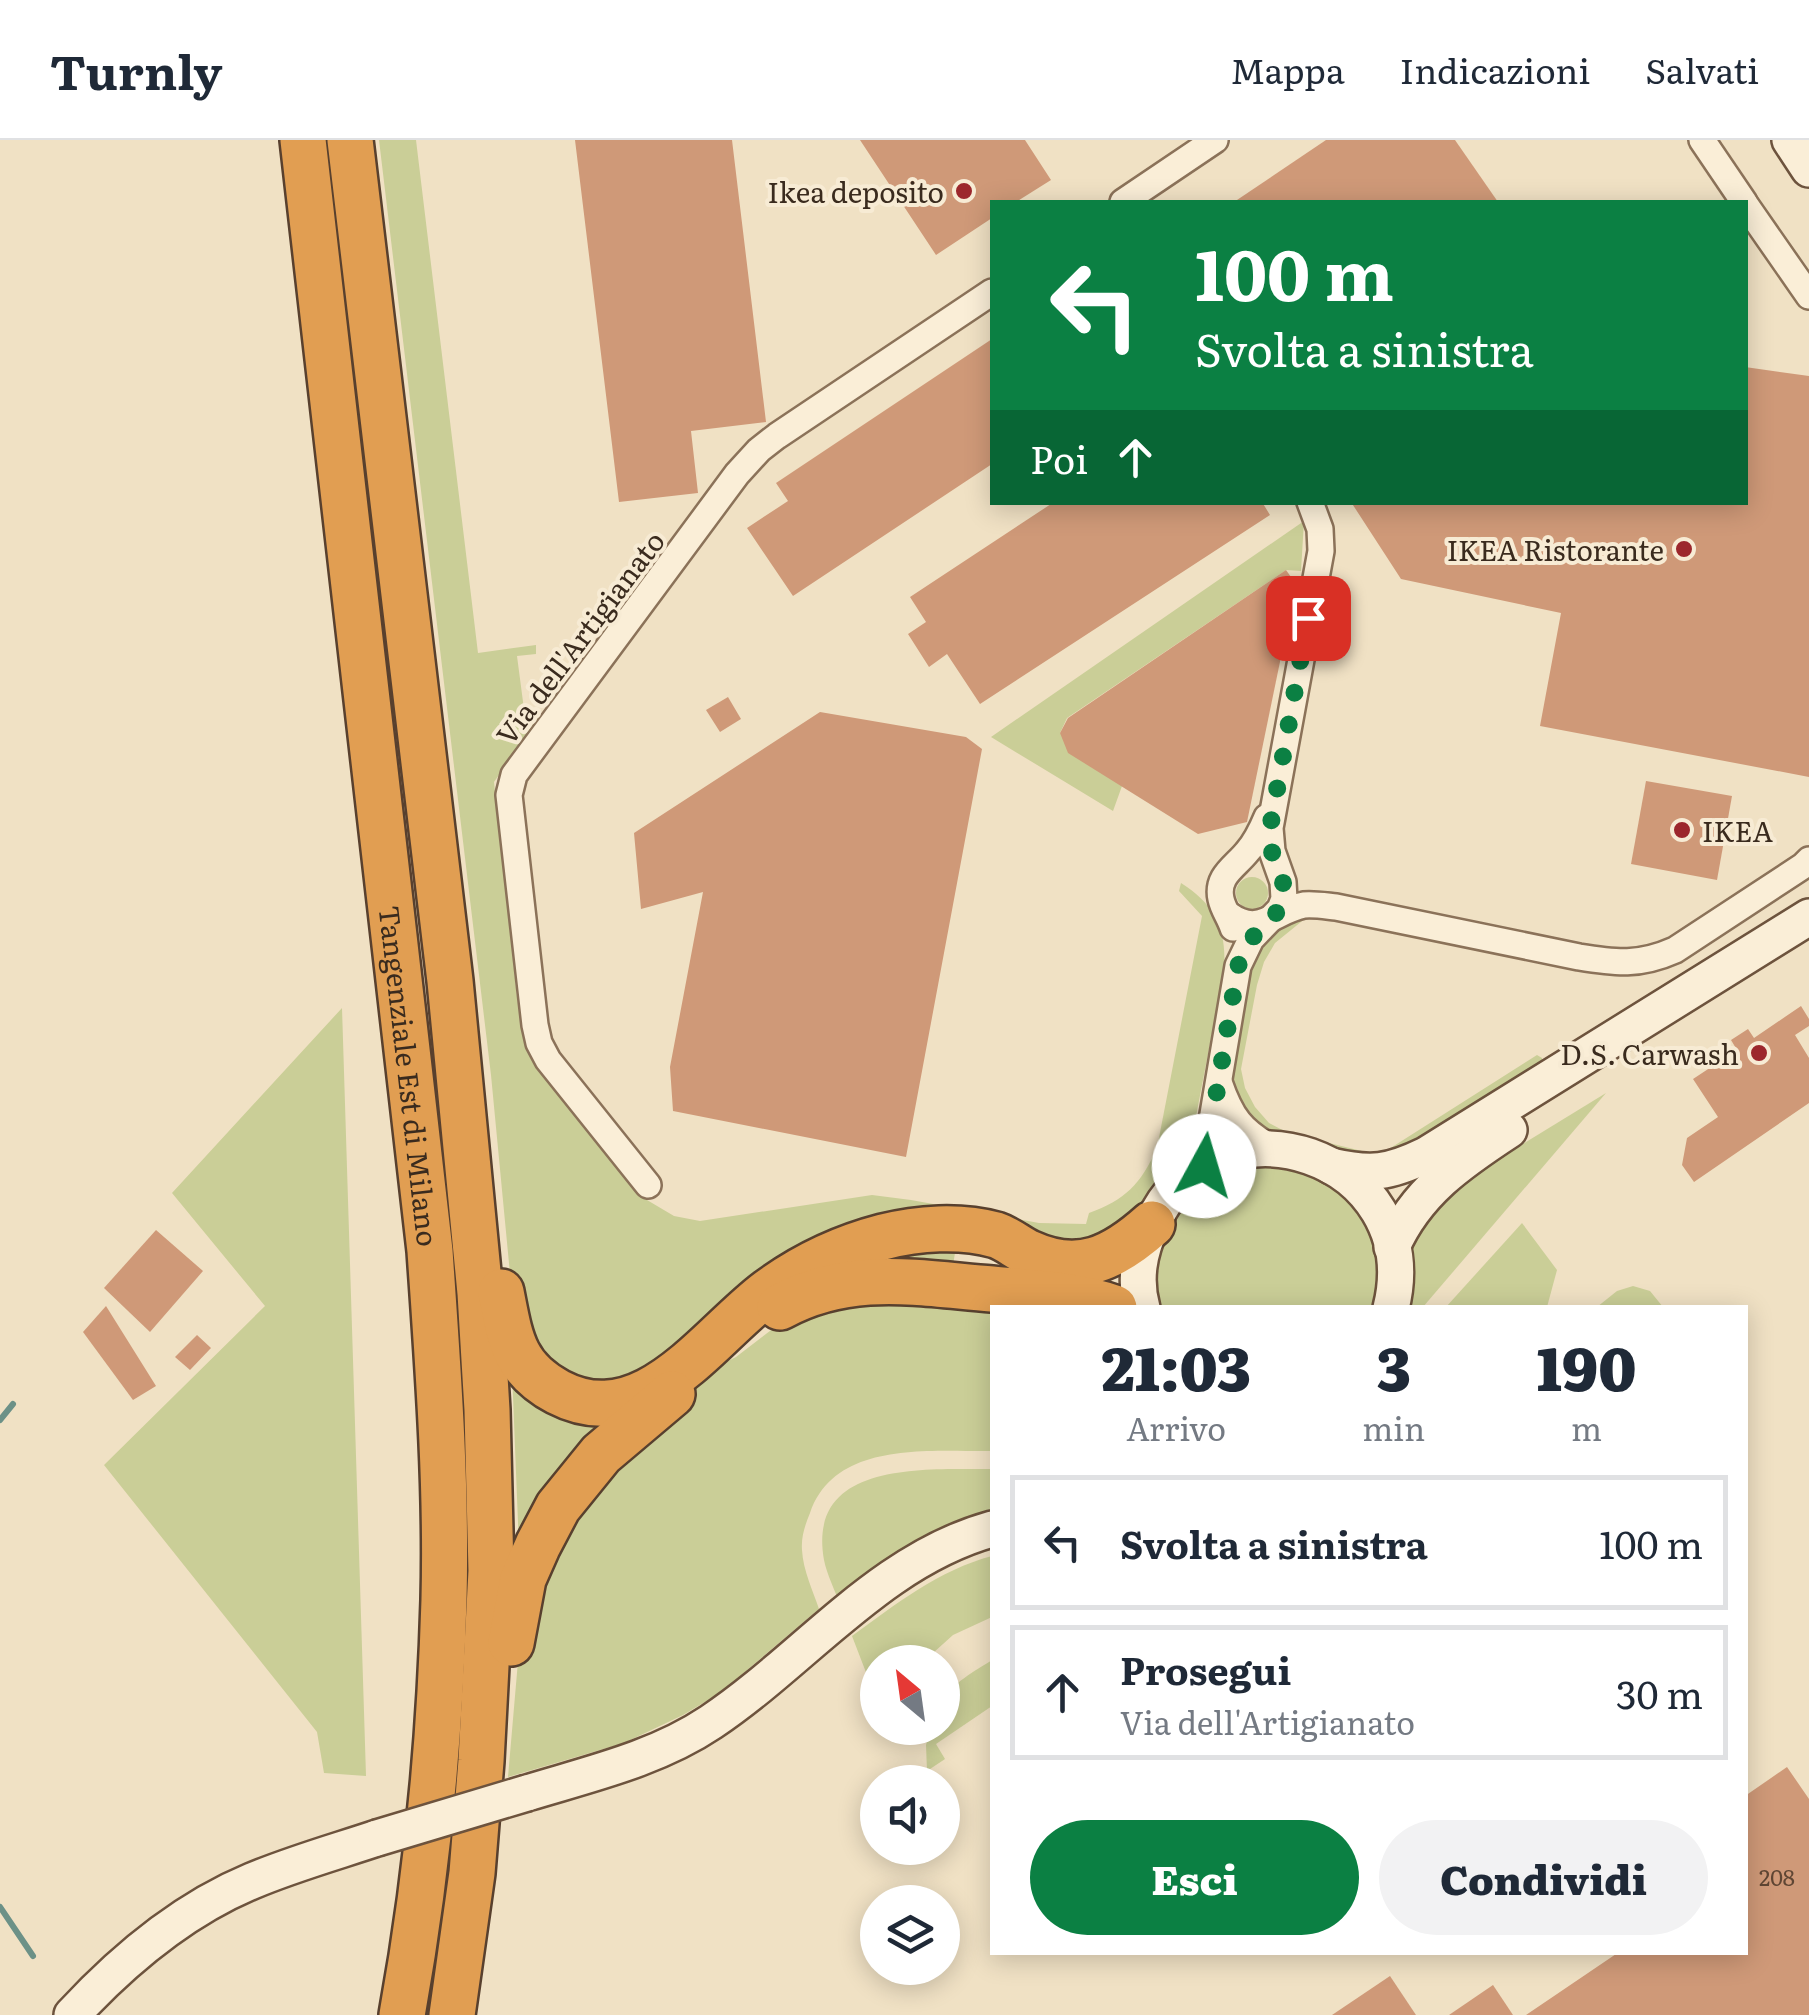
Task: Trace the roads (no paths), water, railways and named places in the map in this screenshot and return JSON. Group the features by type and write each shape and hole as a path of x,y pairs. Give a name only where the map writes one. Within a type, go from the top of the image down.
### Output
{"highway":[{"name":"Tangenziale Est di Milano","path":"303,140 421,1171 437,1349 444,1580 436,1762 402,2015"},
{"name":"Tangenziale Est di Milano","path":"350,140 450,982 480,1292 491,1571 482,1761 472,1873 452,2015"},
{"path":"464,1136 508,1331 518,1354 544,1383 567,1396 598,1404 633,1399 654,1388 766,1293 823,1257 858,1244 914,1230 976,1231 1002,1237 1048,1260 1084,1263 1126,1246 1152,1224"},
{"path":"482,1761 506,1669 520,1590 558,1507 588,1468 644,1416 764,1318 811,1293 848,1283 890,1280 1048,1300 1070,1297 1102,1305"}],"main road":[{"path":"1790,140 1809,169"},
{"path":"1662,1008 1753,934 1809,899"},
{"path":"1331,1166 1368,1173 1412,1162 1809,917"},
{"path":"1392,1247 1420,1200 1472,1155 1809,942"},
{"path":"1142,1305 1138,1266 1145,1239 1172,1192 1192,1172 1228,1155 1274,1149 1302,1152 1331,1166 1366,1195 1377,1210 1395,1258 1391,1305"},
{"path":"72,2015 140,1949 206,1904 252,1880 621,1764 681,1739 730,1708 874,1591 912,1565 990,1530"}],"street":[{"path":"1126,200 1216,140"},
{"path":"1702,140 1742,200"},
{"path":"1748,209 1809,296"},
{"name":"Via dell'Artigianato","path":"648,1185 548,1060 539,1043 510,798 514,775 759,450 990,293"},
{"path":"1192,1172 1210,1129 1238,966 1246,946 1280,909 1284,899 1270,840 1321,552 1320,529 1311,505"},
{"path":"1274,803 1258,836 1228,871 1220,887 1223,907 1241,923 1268,920 1307,905 1336,907 1619,964 1655,959 1675,950 1809,860"},
{"path":"1236,864 1269,864 1303,893 1336,907"},
{"path":"1229,915 1238,966"},
{"path":"1218,1080 1238,1123 1274,1149"}],"waterway":[{"path":"0,1420 13,1404"},
{"path":"0,1907 33,1956"}],"place":[{"name":"Ikea deposito","path":"964,191"},
{"name":"IKEA Ristorante","path":"1684,549"},
{"name":"IKEA","path":"1682,830"},
{"name":"D.S. Carwash","path":"1759,1053"}]}
